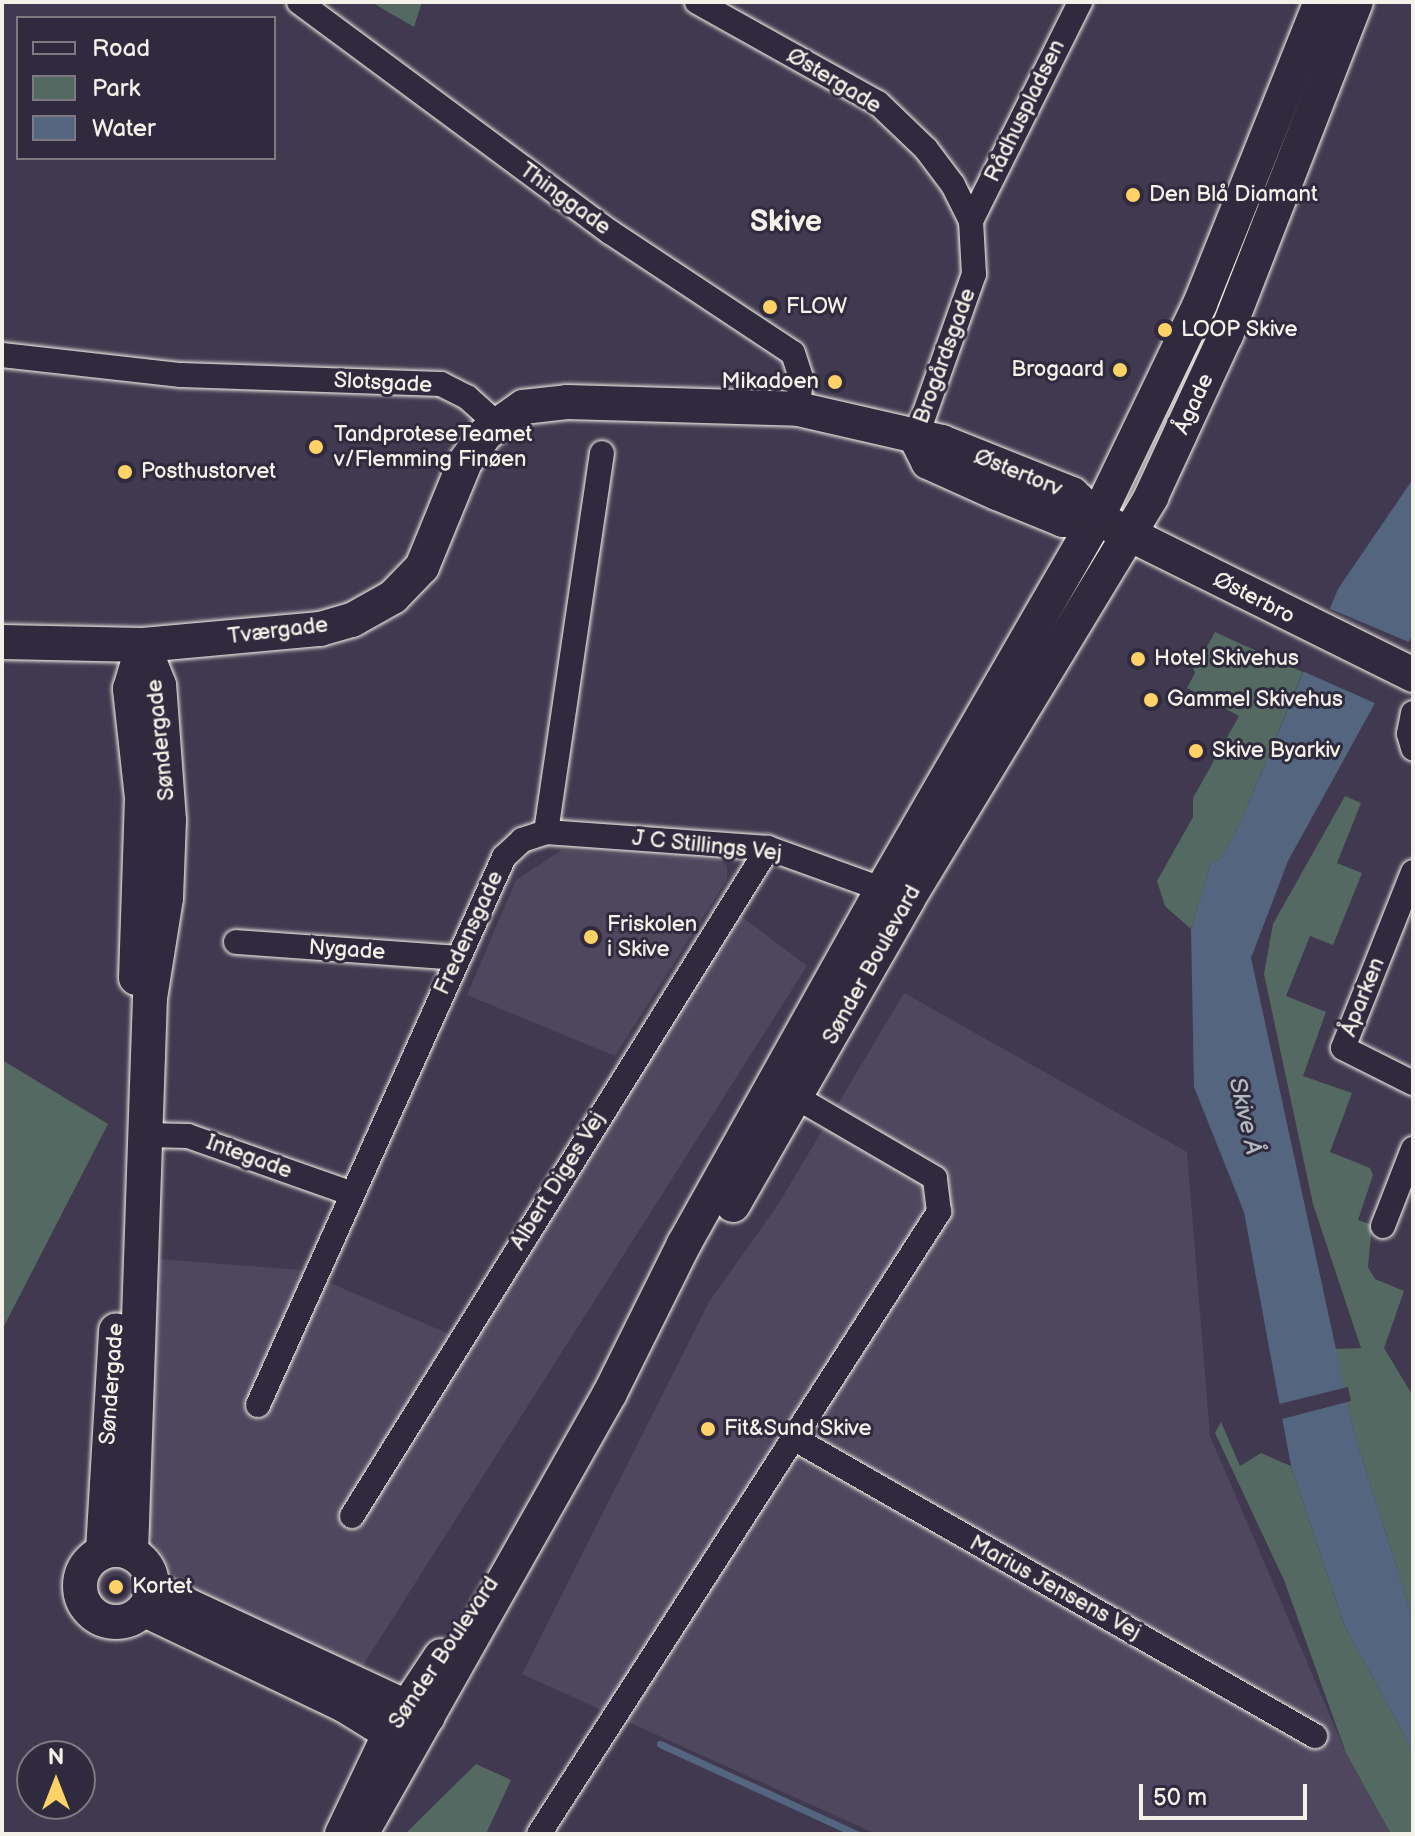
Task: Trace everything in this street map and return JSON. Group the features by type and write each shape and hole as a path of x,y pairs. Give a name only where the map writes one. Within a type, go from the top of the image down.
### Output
{"street":[{"name":"Thinggade","path":"299,2 610,232 793,353 801,378 798,409"},
{"name":"Østergade","path":"697,2 878,103 926,149 953,185 971,221 974,274"},
{"name":"Rådhuspladsen","path":"971,221 1080,2"},
{"name":"Ågade","path":"1097,518 1200,304 1321,2"},
{"name":"Ågade","path":"1129,534 1226,335 1356,2"},
{"name":"Brogårdsgade","path":"916,438 974,274"},
{"name":"Slotsgade","path":"2,355 94,367 441,384 467,397 496,423"},
{"path":"496,423 523,407 550,403 798,409 916,438"},
{"name":"Tværgade","path":"2,642 143,645 327,628 379,607 422,567 470,452 496,423"},
{"name":"Østertorv","path":"916,438 928,462 1063,520 1097,518"},
{"path":"546,832 602,453"},
{"name":"Østerbro","path":"1097,518 1413,675"},
{"name":"Sønder Boulevard","path":"342,1834 560,1480 610,1393 678,1255 786,1091 1097,518"},
{"name":"Sønder Boulevard","path":"895,894 1129,534"},
{"name":"Søndergade","path":"117,1552 145,1135 150,998 166,898 169,798 159,685 143,645"},
{"name":"Søndergade","path":"117,1552 142,845 130,689 143,645"},
{"path":"1413,713 1409,734 1413,748"},
{"name":"J C Stillings Vej","path":"546,832 768,848 895,894"},
{"name":"Fredensgade","path":"258,1405 350,1193 504,857 522,840 546,832"},
{"name":"Albert Diges Vej","path":"352,1516 768,848"},
{"name":"Åparken","path":"1413,872 1343,1048 1413,1083"},
{"name":"Nygade","path":"236,942 457,958"},
{"path":"539,1834 939,1212 941,1195 935,1178 918,1165 786,1091"},
{"name":"Integade","path":"145,1135 188,1136 350,1193"},
{"path":"1383,1226 1413,1149"},
{"name":"Marius Jensens Vej","path":"795,1439 1315,1736"},
{"path":"117,1552 148,1567 148,1599 117,1622 89,1610 80,1577 117,1552"},
{"path":"148,1599 410,1727"},
{"name":"Sønder Boulevard","path":"361,1834 410,1727"}],"shaded area":[{"name":"Friskolen i Skive","path":"562,850 720,860 727,866 727,879 615,1056 467,995 516,880"},
{"path":"741,916 807,966 360,1670 179,1585 148,1530 157,1259 300,1270 463,1340"},
{"path":"904,993 1187,1152 1210,1436 1346,1753 1391,1834 876,1834 522,1674 709,1302 779,1203"}],"green space":[{"path":"371,2 422,2 414,27"},
{"path":"1215,632 1303,672 1242,819 1221,859 1211,863 1191,929 1165,906 1157,881 1193,817 1193,798 1239,716 1187,688 1195,673 1189,659 1203,654"},
{"path":"1345,796 1361,803 1337,863 1362,873 1333,945 1310,936 1286,996 1326,1012 1303,1076 1352,1093 1330,1152 1370,1168 1373,1175 1358,1220 1372,1225 1368,1267 1375,1279 1404,1291 1384,1348 1413,1396 1413,1620 1354,1432 1335,1349 1361,1348 1313,1204 1264,974 1273,924"},
{"path":"2,1060 108,1124 2,1330"},
{"path":"1221,1422 1240,1466 1261,1453 1291,1466 1345,1627 1413,1751 1413,1834 1391,1834 1346,1753 1284,1580 1215,1433"},
{"path":"476,1764 511,1780 486,1834 405,1834"}],"water":[{"name":"Skive Å","path":"1413,479 1413,634 1288,861 1251,958 1354,1432 1413,1620 1413,1751 1345,1627 1291,1466 1244,1212 1194,1087 1191,929 1211,863 1221,859 1242,819 1338,589"}],"pier":[{"path":"1326,607 1411,643 1379,705 1300,670"},
{"path":"1348,1387 1351,1401 1278,1420 1275,1405"}],"waterway":[{"path":"660,1744 857,1834"}],"place":[{"name":"Den Blå Diamant","path":"1133,195"},
{"name":"FLOW","path":"770,307"},
{"name":"LOOP Skive","path":"1165,330"},
{"name":"Brogaard","path":"1120,370"},
{"name":"Mikadoen","path":"835,382"},
{"name":"TandproteseTeamet v/Flemming Finøen","path":"316,447"},
{"name":"Posthustorvet","path":"125,472"},
{"name":"Hotel Skivehus","path":"1138,659"},
{"name":"Gammel Skivehus","path":"1151,700"},
{"name":"Skive Byarkiv","path":"1196,751"},
{"name":"Friskolen i Skive","path":"591,937"},
{"name":"Fit&Sund Skive","path":"708,1429"},
{"name":"Kortet","path":"116,1587"}],"district":[{"name":"Skive","path":"786,222"}]}
